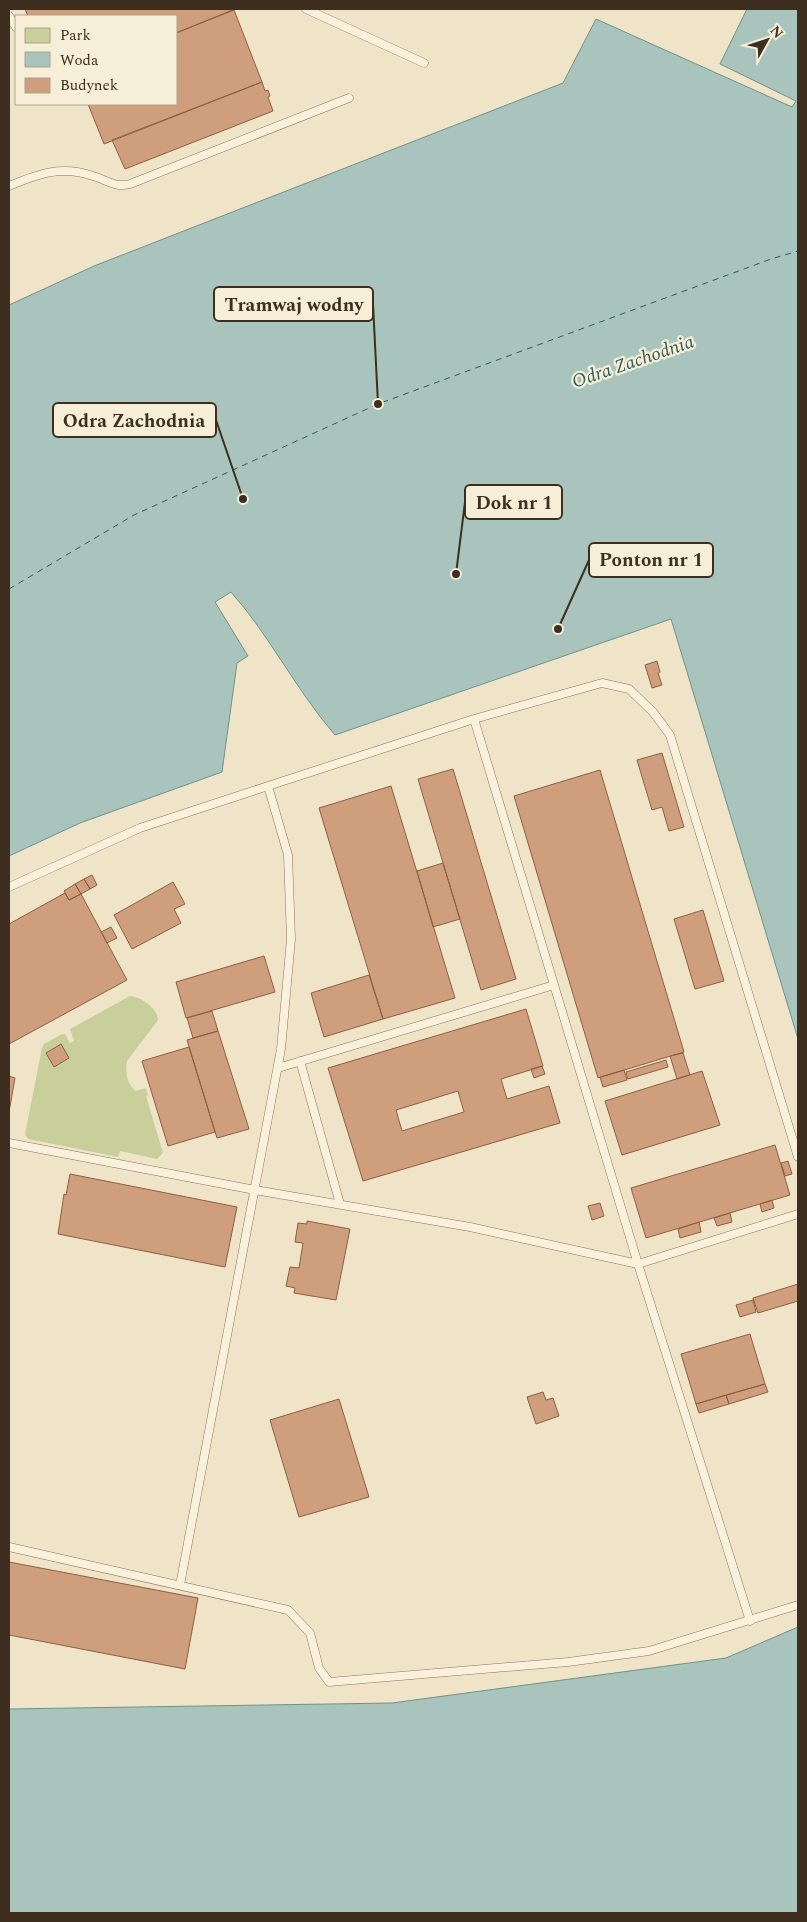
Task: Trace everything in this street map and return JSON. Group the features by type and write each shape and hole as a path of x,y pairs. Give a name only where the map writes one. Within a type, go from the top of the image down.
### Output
{"lane":[{"path":"306,9 424,63"},
{"path":"9,186 36,174 57,171 86,174 116,186 130,184 349,98"},
{"path":"9,887 140,828 474,719 602,683 629,689 659,720 670,735 798,1157"},
{"path":"474,719 638,1264 750,1620"},
{"path":"180,1586 281,1050 291,939 288,855 268,786"},
{"path":"278,1068 554,985"},
{"path":"300,1061 340,1204"},
{"path":"9,1144 255,1190 470,1227 638,1264 798,1214"},
{"path":"9,1546 288,1610 310,1633 319,1668 328,1682 568,1662 649,1652 798,1605"}],"green space":[{"path":"130,996 148,1004 155,1012 158,1020 127,1061 126,1069 127,1078 136,1091 146,1088 148,1095 146,1096 163,1153 157,1159 120,1151 118,1157 28,1139 25,1134 44,1044 62,1034 65,1034 70,1043 74,1041 70,1029"}],"water":[{"path":"747,9 798,9 798,1039 671,619 335,735 231,592 215,602 248,656 237,663 222,772 80,823 9,856 9,305 94,266 563,83 596,19 792,107 796,101 720,64"},
{"path":"798,1627 798,1913 9,1913 9,1709 392,1703 726,1658"}],"building":[{"path":"25,9 235,9 178,32 178,15 28,15"},
{"path":"234,10 262,82 104,144 88,105 178,105 178,32"},
{"path":"262,82 265,91 268,90 270,96 268,97 273,111 125,169 112,140"},
{"path":"657,661 662,685 652,688 645,665"},
{"path":"662,753 684,827 669,831 662,807 652,810 637,760"},
{"path":"453,769 516,979 481,990 418,779"},
{"path":"600,770 684,1052 598,1078 514,796"},
{"path":"391,786 455,998 383,1019 319,808"},
{"path":"443,863 460,919 433,927 417,871"},
{"path":"92,875 97,885 90,889 84,879"},
{"path":"84,879 90,889 81,894 75,884"},
{"path":"173,882 185,904 174,909 181,923 132,949 114,915"},
{"path":"75,884 81,894 69,900 64,891"},
{"path":"65,893 69,900 81,894 127,980 9,1044 9,924"},
{"path":"703,910 724,981 695,989 674,919"},
{"path":"111,927 117,938 107,943 101,932"},
{"path":"264,956 275,992 186,1018 176,982"},
{"path":"369,975 383,1019 324,1037 311,993"},
{"path":"526,1009 543,1066 501,1079 507,1099 549,1086 560,1123 363,1181 328,1068","holes":["458,1091 464,1112 402,1131 396,1110"]},
{"path":"212,1011 218,1031 193,1038 187,1018"},
{"path":"218,1031 249,1129 217,1138 187,1040"},
{"path":"61,1044 69,1058 54,1067 46,1053"},
{"path":"189,1047 215,1132 168,1146 142,1061"},
{"path":"683,1053 690,1075 677,1079 670,1056"},
{"path":"666,1060 668,1067 628,1079 626,1072"},
{"path":"542,1066 545,1074 534,1078 531,1069"},
{"path":"624,1070 627,1080 603,1087 600,1077"},
{"path":"702,1071 720,1125 622,1155 605,1101"},
{"path":"9,1076 15,1078 9,1112"},
{"path":"775,1145 790,1195 646,1238 631,1188"},
{"path":"788,1161 792,1174 785,1176 781,1163"},
{"path":"70,1174 237,1207 225,1267 58,1234 64,1194 66,1195"},
{"path":"772,1200 774,1208 762,1212 760,1204"},
{"path":"600,1203 604,1216 592,1220 588,1206"},
{"path":"730,1213 732,1222 717,1226 714,1218"},
{"path":"307,1221 350,1229 336,1300 294,1293 295,1288 286,1286 290,1267 299,1268 303,1243 295,1242 298,1223 307,1224"},
{"path":"699,1222 701,1232 680,1238 678,1229"},
{"path":"798,1284 798,1301 758,1313 753,1298"},
{"path":"753,1300 756,1312 740,1317 736,1305"},
{"path":"750,1334 765,1384 696,1404 681,1354"},
{"path":"765,1384 768,1392 729,1404 726,1395"},
{"path":"543,1392 546,1400 553,1398 559,1416 536,1424 527,1397"},
{"path":"726,1395 729,1404 699,1413 696,1404"},
{"path":"339,1399 369,1497 299,1517 270,1420"},
{"path":"9,1562 198,1598 185,1669 9,1635"}],"ferry route":[{"path":"9,589 134,515 378,404 771,259 798,251"}],"place":[{"name":"Tramwaj wodny","path":"378,404"},
{"name":"Odra Zachodnia","path":"243,499"},
{"name":"Dok nr 1","path":"456,574"},
{"name":"Ponton nr 1","path":"558,629"}]}
